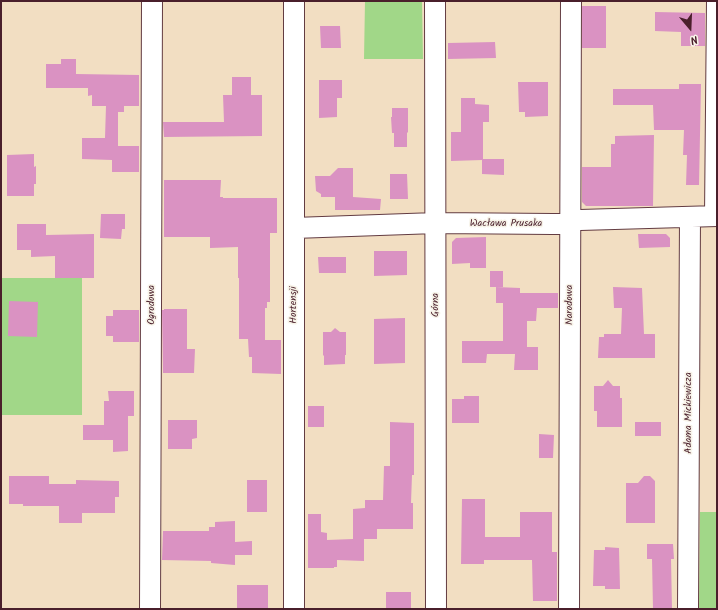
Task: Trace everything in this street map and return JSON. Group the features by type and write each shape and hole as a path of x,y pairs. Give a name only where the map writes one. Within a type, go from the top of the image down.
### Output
{"street":[{"name":"Ogrodowa","path":"150,609 152,1"},
{"name":"Hortensji","path":"294,1 294,609"},
{"name":"Górna","path":"435,1 436,609"},
{"name":"Narodowa","path":"569,609 571,1"},
{"path":"716,216 717,1"},
{"name":"Wacława Prusaka","path":"294,228 436,223 552,224 580,220 716,216"},
{"name":"Adama Mickiewicza","path":"688,609 690,217"}],"green space":[{"path":"365,1 422,1 423,59 364,59"},
{"path":"1,278 82,278 82,415 1,415"},
{"path":"700,512 717,512 717,609 699,609"}],"building":[{"path":"582,6 606,6 606,48 582,48"},
{"path":"655,12 705,13 705,46 681,46 681,32 655,31"},
{"path":"320,26 340,26 341,48 321,48"},
{"path":"495,42 496,58 448,59 448,43"},
{"path":"61,59 76,59 76,74 139,75 139,106 124,106 124,112 118,112 118,146 139,146 139,172 112,172 112,160 82,159 82,138 105,138 106,106 92,106 92,95 88,96 88,88 46,88 46,64 61,64"},
{"path":"232,77 251,77 251,95 262,95 262,136 164,137 163,122 224,122 223,95 232,95"},
{"path":"319,80 342,80 342,98 337,98 337,117 319,118"},
{"path":"518,82 548,82 548,116 525,117 525,112 519,112"},
{"path":"679,84 701,84 699,185 686,185 687,155 683,155 684,130 654,130 653,105 613,105 613,89 679,89"},
{"path":"461,98 475,98 475,104 489,105 489,122 483,122 483,159 504,159 504,175 482,174 482,160 451,161 451,132 461,132"},
{"path":"392,108 408,108 407,147 394,147 394,133 392,133 391,117"},
{"path":"654,135 653,206 586,206 582,202 582,167 611,167 611,144 615,144 615,136"},
{"path":"34,154 36,184 34,184 34,196 7,196 7,155"},
{"path":"338,168 353,168 353,197 381,199 380,210 335,210 335,197 321,197 321,194 316,191 315,176 330,176"},
{"path":"390,174 407,174 408,199 390,199"},
{"path":"164,180 221,180 220,197 223,198 277,198 277,233 270,233 270,302 267,302 267,308 265,308 265,340 281,340 281,374 252,373 252,357 249,357 248,339 239,339 238,247 210,248 210,237 164,237"},
{"path":"101,214 125,214 125,229 122,229 121,239 100,238"},
{"path":"17,224 46,224 46,235 94,234 94,278 55,278 55,256 31,257 31,250 17,250"},
{"path":"638,234 666,234 670,238 670,247 639,248"},
{"path":"486,237 486,268 470,268 470,263 452,264 452,242 456,238"},
{"path":"374,251 407,251 407,275 374,276"},
{"path":"318,257 346,257 346,273 319,273"},
{"path":"490,271 503,271 503,287 490,287"},
{"path":"496,287 520,288 520,293 558,293 558,308 537,308 536,321 527,321 527,347 538,347 538,370 514,370 515,354 487,354 486,363 462,363 462,341 503,341 503,303 496,303"},
{"path":"613,287 642,288 644,334 655,334 655,358 598,358 599,337 604,337 604,334 621,334 622,308 614,308"},
{"path":"9,301 38,302 37,337 8,336"},
{"path":"187,309 187,349 195,349 194,373 163,373 162,310"},
{"path":"113,310 139,310 139,342 113,342 113,336 106,336 106,316 113,316"},
{"path":"405,318 405,363 374,364 374,319"},
{"path":"335,328 340,332 346,332 345,364 324,365 323,332 331,332"},
{"path":"608,380 613,386 620,386 620,398 622,398 622,427 597,427 597,411 594,411 594,386 603,386"},
{"path":"108,391 134,391 134,416 128,416 128,451 113,452 113,440 83,440 83,425 104,425 104,401 109,401"},
{"path":"464,396 479,396 479,423 452,423 452,399 464,399"},
{"path":"308,406 324,406 324,427 308,427"},
{"path":"168,420 197,420 197,438 192,439 192,449 168,449"},
{"path":"390,422 414,423 414,475 412,475 411,503 413,503 413,529 377,529 377,539 364,539 364,561 337,560 337,567 334,568 308,568 308,514 321,514 321,532 327,533 327,540 353,539 353,509 365,508 365,500 383,500 384,466 390,466"},
{"path":"635,422 661,422 661,436 635,436"},
{"path":"539,434 554,435 553,458 539,458"},
{"path":"9,476 49,476 49,484 76,484 76,480 119,481 119,497 115,497 115,513 82,513 82,523 59,523 59,506 23,506 23,504 9,504"},
{"path":"644,476 650,476 655,481 655,523 626,523 626,483 638,483"},
{"path":"247,480 267,480 267,512 247,512"},
{"path":"462,499 485,499 485,537 520,537 520,512 552,512 552,552 557,552 557,601 533,601 532,560 484,560 484,564 461,564"},
{"path":"235,521 235,542 252,541 252,555 235,555 235,565 211,563 211,561 162,560 163,531 209,531 209,527 215,527 215,522"},
{"path":"647,544 673,544 674,559 671,559 672,609 653,609 652,559 647,559"},
{"path":"605,547 619,548 620,589 605,589 605,586 593,586 594,550 605,550"},
{"path":"237,585 268,585 268,609 237,609"},
{"path":"386,592 411,592 411,609 386,609"}]}
